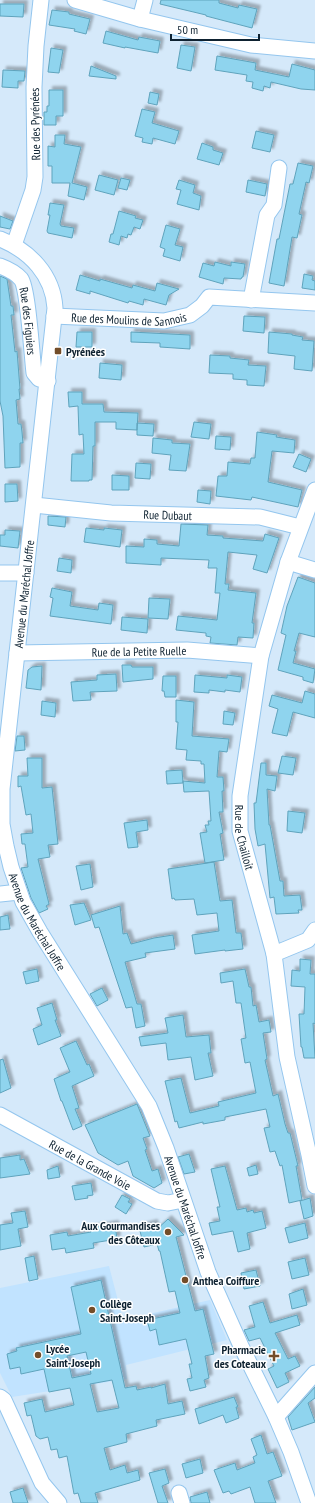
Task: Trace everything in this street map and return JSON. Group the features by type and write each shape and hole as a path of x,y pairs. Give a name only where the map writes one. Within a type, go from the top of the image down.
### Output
{"street":[{"name":"Rue des Pyrénées","path":"7,242 33,190 35,177 34,87 36,46 41,0"},
{"path":"75,0 140,19 250,45 315,51"},
{"path":"140,19 145,0"},
{"path":"251,300 266,215 274,205 279,168"},
{"name":"Avenue du Maréchal Joffre","path":"7,242 34,260 47,279 53,295 54,316 2,789 2,808 10,867 19,892 40,932 150,1106 166,1148 201,1253 216,1291 276,1417 291,1452 309,1503"},
{"name":"Rue des Figuiers","path":"0,266 10,269 22,280 26,295 34,373 39,379 48,381"},
{"name":"Rue des Moulins de Sannois","path":"54,316 164,321 190,314 202,306 209,297 315,303"},
{"name":"Rue de Chailloit","path":"315,490 288,562 261,656 240,796 239,813 240,831 274,954 287,1057 315,1186"},
{"name":"Rue Dubaut","path":"34,505 110,513 260,517 300,527"},
{"path":"288,562 315,570"},
{"path":"0,573 26,573"},
{"name":"Rue de la Petite Ruelle","path":"17,653 187,650 261,656"},
{"path":"0,894 19,892"},
{"path":"274,954 308,940 315,930"},
{"name":"Rue de la Grande Voie","path":"0,1115 157,1201 168,1203 183,1200"},
{"path":"276,1417 315,1373"},
{"path":"0,1397 4,1400 42,1483 59,1503"}],"shaded area":[{"path":"109,1266 123,1320 210,1300 227,1340 126,1365 127,1379 12,1397 0,1373 0,1288"}],"building":[{"path":"161,0 219,0 219,3 238,8 239,5 257,9 252,28 160,4"},
{"path":"0,4 24,4 23,17 0,16"},
{"path":"52,10 69,12 69,14 90,19 86,34 74,31 75,29 49,25"},
{"path":"106,31 138,40 139,37 160,41 158,53 103,43"},
{"path":"181,45 195,47 191,71 177,68"},
{"path":"51,48 63,50 59,73 48,72"},
{"path":"217,56 256,63 255,70 289,77 292,64 315,70 315,90 301,89 271,82 270,88 264,86 263,91 252,88 253,82 246,81 247,75 215,70"},
{"path":"91,66 116,76 116,79 89,76"},
{"path":"3,70 25,71 24,81 18,81 18,88 2,87"},
{"path":"49,90 63,90 63,116 56,116 56,125 44,125 44,112 47,112 47,106 49,106"},
{"path":"150,92 159,94 157,105 148,103"},
{"path":"142,109 155,112 152,123 179,131 175,144 153,138 152,144 142,142 143,138 135,136"},
{"path":"256,131 274,135 270,152 252,148"},
{"path":"55,135 65,135 64,144 81,147 72,183 87,187 84,200 68,196 70,183 52,183 52,166 48,166 48,146 55,147"},
{"path":"202,143 213,147 213,150 223,153 219,165 197,159"},
{"path":"298,163 313,166 309,183 306,182 299,214 302,215 297,238 292,237 284,286 269,283 277,239 279,239 290,184 293,184"},
{"path":"99,175 118,180 114,195 95,190"},
{"path":"121,178 130,180 127,190 118,188"},
{"path":"179,180 195,185 193,193 201,196 199,210 177,204 181,190 176,189"},
{"path":"248,180 267,184 265,196 246,192"},
{"path":"50,203 64,205 60,224 61,226 74,228 72,238 48,233"},
{"path":"119,211 136,216 135,218 143,220 140,229 134,227 131,235 128,234 127,238 121,236 119,245 109,242 111,234 113,234"},
{"path":"0,216 13,221 10,229 0,227"},
{"path":"166,225 180,229 175,245 183,247 180,261 163,256 165,249 160,247"},
{"path":"215,262 231,266 231,262 245,264 243,277 241,279 224,278 223,284 199,277 203,263 214,266"},
{"path":"304,274 313,276 312,280 315,281 315,290 302,288"},
{"path":"80,275 132,288 133,285 155,291 157,283 179,289 169,295 166,305 144,299 143,305 129,301 128,303 90,291 90,294 76,290"},
{"path":"0,276 7,279 11,306 13,306 14,315 11,315 15,352 17,351 20,389 20,399 16,400 18,424 21,424 23,443 20,443 20,467 5,468 3,416 0,401"},
{"path":"244,316 265,317 264,333 243,331"},
{"path":"77,332 92,332 92,347 76,347"},
{"path":"131,332 190,335 190,349 160,347 160,343 131,342"},
{"path":"269,332 292,334 303,337 302,340 314,341 312,371 294,369 295,356 268,353"},
{"path":"210,355 230,356 230,358 249,360 248,365 266,366 264,386 247,385 247,380 233,379 233,374 209,373"},
{"path":"100,363 122,365 121,380 99,378"},
{"path":"68,392 82,392 82,404 103,404 104,412 138,413 137,430 116,429 116,422 95,422 95,446 93,446 92,480 89,481 71,481 72,454 84,454 83,434 79,435 78,406 69,407"},
{"path":"194,422 211,424 209,439 191,437"},
{"path":"137,423 154,424 153,436 137,435"},
{"path":"257,432 295,440 294,453 272,451 268,482 302,490 298,507 252,497 251,500 216,496 218,476 227,476 228,462 250,464 251,458 255,458"},
{"path":"216,436 231,437 230,450 215,449"},
{"path":"153,438 172,440 172,443 190,444 186,471 169,470 171,455 152,453"},
{"path":"299,454 311,459 306,472 293,467"},
{"path":"136,463 151,464 150,479 135,478"},
{"path":"112,475 129,476 129,490 112,490"},
{"path":"5,484 17,484 18,501 5,502"},
{"path":"198,490 211,491 210,504 197,502"},
{"path":"48,516 66,517 65,527 48,525"},
{"path":"181,524 208,525 207,535 223,536 223,538 263,541 265,534 279,538 267,573 253,569 257,555 228,552 225,584 229,584 228,590 256,593 252,623 254,623 253,638 238,637 237,645 210,643 211,637 206,636 206,633 176,630 178,616 217,620 220,593 215,593 217,568 208,568 209,560 161,558 161,565 126,563 126,546 144,547 144,539 157,540 157,544 179,546"},
{"path":"86,528 122,530 120,547 84,542"},
{"path":"5,530 20,531 18,548 0,546 0,535 5,535"},
{"path":"59,558 72,560 71,573 57,571"},
{"path":"298,577 315,583 315,637 299,633 294,651 296,651 293,663 315,669 313,683 303,680 303,677 278,670 286,635 281,633 287,606"},
{"path":"52,588 72,592 70,606 98,610 99,603 113,605 111,624 50,616 53,598 50,597"},
{"path":"149,598 170,599 168,619 148,618"},
{"path":"122,617 148,619 147,633 121,630"},
{"path":"122,665 131,665 132,667 153,667 153,679 123,682"},
{"path":"42,666 41,690 26,688 28,670 32,667"},
{"path":"116,674 117,691 90,692 91,700 73,701 71,682 97,680 97,675"},
{"path":"195,675 227,678 227,675 242,677 240,692 209,690 209,693 194,692"},
{"path":"163,676 176,676 176,697 165,697 164,691 162,691"},
{"path":"305,691 315,694 315,718 293,712 287,736 272,733 278,709 269,706 272,695 302,703"},
{"path":"176,700 194,702 192,736 229,739 227,752 219,751 217,777 223,777 223,812 219,812 223,833 220,834 224,860 205,863 200,833 207,832 205,825 209,825 208,821 211,821 209,791 184,792 183,781 205,783 204,764 201,764 201,761 186,760 187,750 176,749 178,722 176,722"},
{"path":"42,701 56,703 55,717 41,715"},
{"path":"224,711 235,713 233,725 223,724"},
{"path":"17,736 24,736 25,750 15,751"},
{"path":"282,756 296,758 293,775 278,773"},
{"path":"27,758 42,758 42,788 52,787 58,844 48,845 50,857 38,859 49,904 46,906 48,909 39,913 31,898 21,868 28,867 25,844 22,844 21,834 33,833 31,814 26,815 21,786 18,787 18,776 28,776"},
{"path":"261,763 266,763 266,775 277,776 275,791 267,789 269,825 280,881 283,881 284,896 300,895 302,910 298,910 299,913 276,914 274,897 270,898 265,844 258,846 255,829 254,803 256,803"},
{"path":"182,770 183,783 167,784 166,771"},
{"path":"288,811 305,813 302,833 287,831"},
{"path":"147,820 148,830 136,832 138,847 128,848 124,823"},
{"path":"214,862 220,901 232,900 236,933 241,933 243,949 195,954 192,935 219,931 217,913 197,915 194,899 172,899 168,869"},
{"path":"90,864 93,887 81,890 76,866"},
{"path":"84,903 91,920 75,925 70,905"},
{"path":"120,906 123,934 127,933 131,944 173,935 175,949 145,953 146,957 125,962 137,1004 141,1004 145,1026 136,1028 132,1007 126,1008 99,927 95,928 91,915"},
{"path":"8,915 10,929 0,930 0,917"},
{"path":"300,959 311,960 310,974 315,974 315,1024 313,1023 315,1058 304,1058 301,1047 299,1014 304,1014 305,987 291,986 292,970 300,971"},
{"path":"37,969 39,981 26,984 23,972"},
{"path":"245,969 249,987 251,987 253,1006 256,1005 259,1022 269,1020 271,1032 263,1033 267,1059 265,1060 273,1096 278,1094 285,1124 288,1133 290,1133 298,1166 296,1166 302,1200 289,1203 282,1165 280,1166 275,1151 270,1152 264,1128 270,1127 266,1109 225,1117 225,1120 203,1124 203,1122 179,1128 177,1121 175,1122 165,1081 181,1078 190,1113 219,1106 218,1102 256,1093 250,1062 245,1063 241,1039 246,1038 241,1003 236,1003 233,981 221,983 220,973"},
{"path":"102,988 108,1000 97,1006 90,994"},
{"path":"52,1003 57,1020 55,1020 61,1036 38,1045 33,1029 42,1025 37,1008"},
{"path":"183,1015 186,1037 209,1035 211,1053 208,1053 213,1076 195,1080 191,1057 168,1060 166,1043 141,1046 139,1037 168,1033 165,1018"},
{"path":"76,1041 94,1076 72,1086 79,1108 75,1109 82,1126 73,1130 54,1079 70,1072 60,1048"},
{"path":"3,1059 11,1088 0,1093 0,1060"},
{"path":"137,1104 150,1136 143,1138 147,1149 145,1150 152,1171 158,1169 162,1183 154,1188 133,1176 128,1161 118,1165 98,1153 85,1125"},
{"path":"189,1154 195,1172 184,1174 178,1157"},
{"path":"20,1155 20,1160 24,1159 30,1174 0,1178 0,1158"},
{"path":"256,1165 258,1174 249,1176 247,1168"},
{"path":"58,1166 60,1177 48,1179 47,1170"},
{"path":"225,1166 237,1210 246,1208 247,1212 253,1210 254,1213 262,1211 266,1228 247,1233 250,1249 238,1252 233,1231 212,1235 209,1223 220,1221 217,1207 220,1207 211,1169"},
{"path":"91,1183 93,1195 87,1196 88,1198 75,1200 72,1186"},
{"path":"122,1195 130,1199 128,1202 132,1204 126,1214 115,1207"},
{"path":"310,1198 313,1216 304,1219 300,1201"},
{"path":"25,1211 28,1227 18,1229 21,1246 0,1250 0,1225 13,1223 11,1213"},
{"path":"168,1219 184,1235 176,1237 195,1311 203,1309 214,1354 205,1356 209,1378 204,1380 206,1387 190,1391 187,1379 192,1378 189,1364 192,1364 186,1339 159,1345 156,1329 150,1331 147,1320 180,1313 175,1291 169,1292 160,1251 157,1244 144,1247 139,1227 154,1223 156,1230"},
{"path":"305,1223 308,1238 289,1243 285,1228"},
{"path":"115,1224 117,1239 93,1243 94,1248 66,1253 65,1248 52,1250 50,1235 67,1232 68,1236 91,1232 91,1228"},
{"path":"34,1256 38,1279 29,1281 25,1258"},
{"path":"305,1258 309,1275 292,1279 288,1262"},
{"path":"256,1270 260,1286 244,1289 241,1273"},
{"path":"101,1280 125,1388 136,1386 137,1390 165,1384 168,1404 182,1401 185,1414 156,1420 157,1426 126,1434 127,1442 104,1448 110,1470 125,1465 127,1473 138,1470 140,1480 95,1493 98,1503 81,1503 78,1493 74,1494 67,1456 59,1458 57,1449 51,1450 48,1437 40,1439 36,1436 31,1415 27,1416 24,1403 42,1399 45,1412 74,1405 70,1388 49,1392 44,1369 21,1374 20,1367 10,1369 7,1354 17,1351 16,1348 81,1334 71,1287","holes":["86,1352 91,1374 72,1378 67,1356","112,1380 119,1408 97,1412 90,1384"]},
{"path":"303,1289 307,1305 292,1309 289,1294"},
{"path":"263,1302 270,1323 297,1315 300,1325 275,1333 288,1359 295,1356 300,1366 285,1373 289,1382 277,1388 268,1369 274,1366 260,1338 249,1341 244,1330 255,1327 249,1306"},
{"path":"315,1387 315,1398 308,1403 315,1422 292,1430 288,1417"},
{"path":"234,1397 238,1407 236,1407 239,1418 226,1423 223,1415 199,1424 195,1409"},
{"path":"261,1435 267,1454 273,1452 282,1476 268,1481 276,1503 255,1503 250,1487 231,1494 229,1491 223,1493 214,1470 235,1463 237,1470 255,1463 253,1457 257,1455 251,1439"},
{"path":"200,1459 203,1473 186,1478 182,1464"},
{"path":"165,1469 169,1483 162,1486 168,1503 158,1503 149,1473"},
{"path":"23,1488 28,1503 13,1503 10,1492"},
{"path":"207,1492 210,1503 191,1503 190,1497"}],"place":[{"name":"Pyrénées","path":"58,351"},
{"name":"Aux Gourmandises des Côteaux","path":"168,1232"},
{"name":"Anthea Coiffure","path":"185,1280"},
{"name":"Collège Saint-Joseph","path":"92,1310"},
{"name":"Lycée Saint-Joseph","path":"38,1355"},
{"name":"Pharmacie des Coteaux","path":"274,1356"}]}
